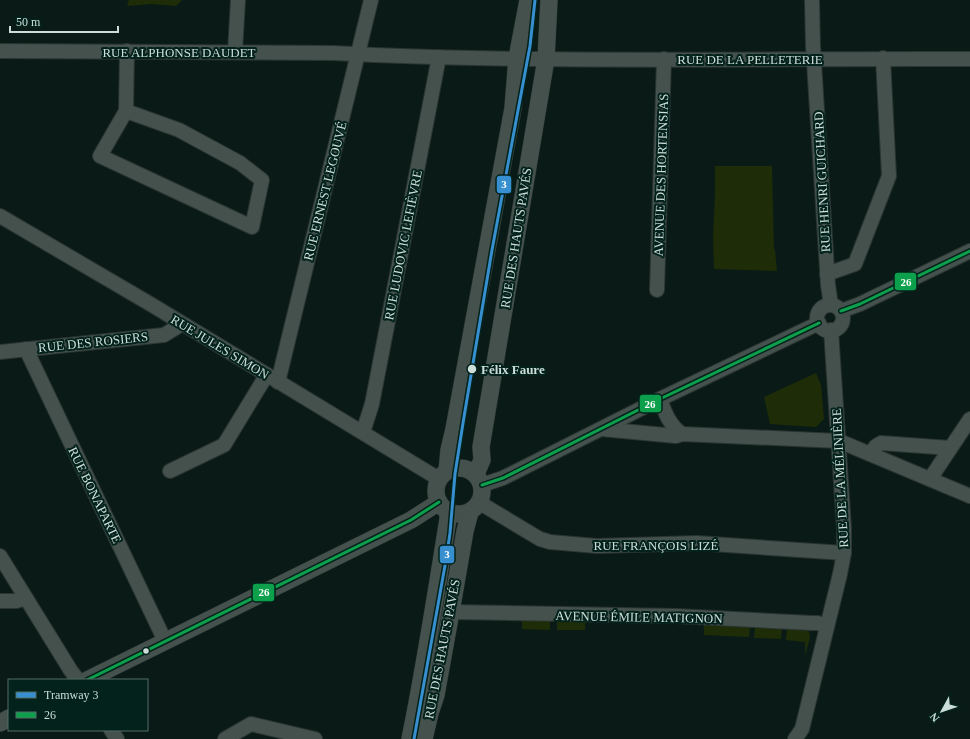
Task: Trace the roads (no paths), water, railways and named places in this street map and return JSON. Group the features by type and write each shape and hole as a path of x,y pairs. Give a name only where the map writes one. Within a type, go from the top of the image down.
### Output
{"street":[{"path":"235,52 238,0"},
{"name":"RUE ERNEST LEGOUVÉ","path":"170,471 224,445 272,379 371,0"},
{"name":"RUE DES HAUTS PAVÉS","path":"479,480 482,460 481,447 531,59 528,0"},
{"name":"RUE DES HAUTS PAVÉS","path":"443,475 456,421 513,108 531,59 549,0"},
{"name":"RUE HENRI GUICHARD","path":"812,0 827,274 836,308"},
{"name":"RUE ALPHONSE DAUDET","path":"0,51 235,52 439,57"},
{"path":"126,111 179,130 240,163 262,180 252,227 100,156 126,111 127,51"},
{"name":"RUE DE LA PELLETERIE","path":"439,57 531,59 970,59"},
{"name":"RUE LUDOVIC LEFIÈVRE","path":"363,432 372,404 439,57"},
{"path":"827,274 854,264 889,176 883,58"},
{"name":"AVENUE DES HORTENSIAS","path":"657,290 664,59"},
{"name":"RUE JULES SIMON","path":"0,216 272,379 363,432 443,475"},
{"path":"836,308 843,318 840,325 831,330 823,328 817,319 818,312 823,306 836,308 860,304 970,251"},
{"path":"479,480 503,478 660,399 819,323"},
{"name":"RUE DES ROSIERS","path":"0,352 164,335 182,324"},
{"name":"RUE DE LA MÉLINIÈRE","path":"795,739 802,729 844,553 839,441 831,330"},
{"name":"RUE BONAPARTE","path":"26,349 165,641"},
{"path":"660,399 670,422 682,434"},
{"path":"930,479 970,419"},
{"path":"601,429 676,436 682,434 839,441 970,496"},
{"path":"870,454 876,446 882,443 950,448"},
{"path":"453,468 462,468 469,469 479,480 483,494 475,507 458,514 444,507 436,489 443,475 453,468"},
{"path":"89,679 411,520 444,507"},
{"name":"RUE DES HAUTS PAVÉS","path":"410,739 420,690 448,519 444,507"},
{"name":"RUE DES HAUTS PAVÉS","path":"424,739 436,695 465,531 475,507"},
{"name":"RUE FRANÇOIS LIZÉ","path":"475,507 540,539 550,542 597,546 697,543 844,553"},
{"path":"0,556 77,679"},
{"path":"0,601 16,601 26,598"},
{"name":"AVENUE ÉMILE MATIGNON","path":"451,612 676,616 818,623 826,626"},
{"path":"225,739 251,724 315,739"}],"tram line":[{"name":"3","path":"414,739 446,560 455,474 463,423 492,250 530,46 535,0"}],"place":[{"name":"Félix Faure","path":"472,369"}]}
